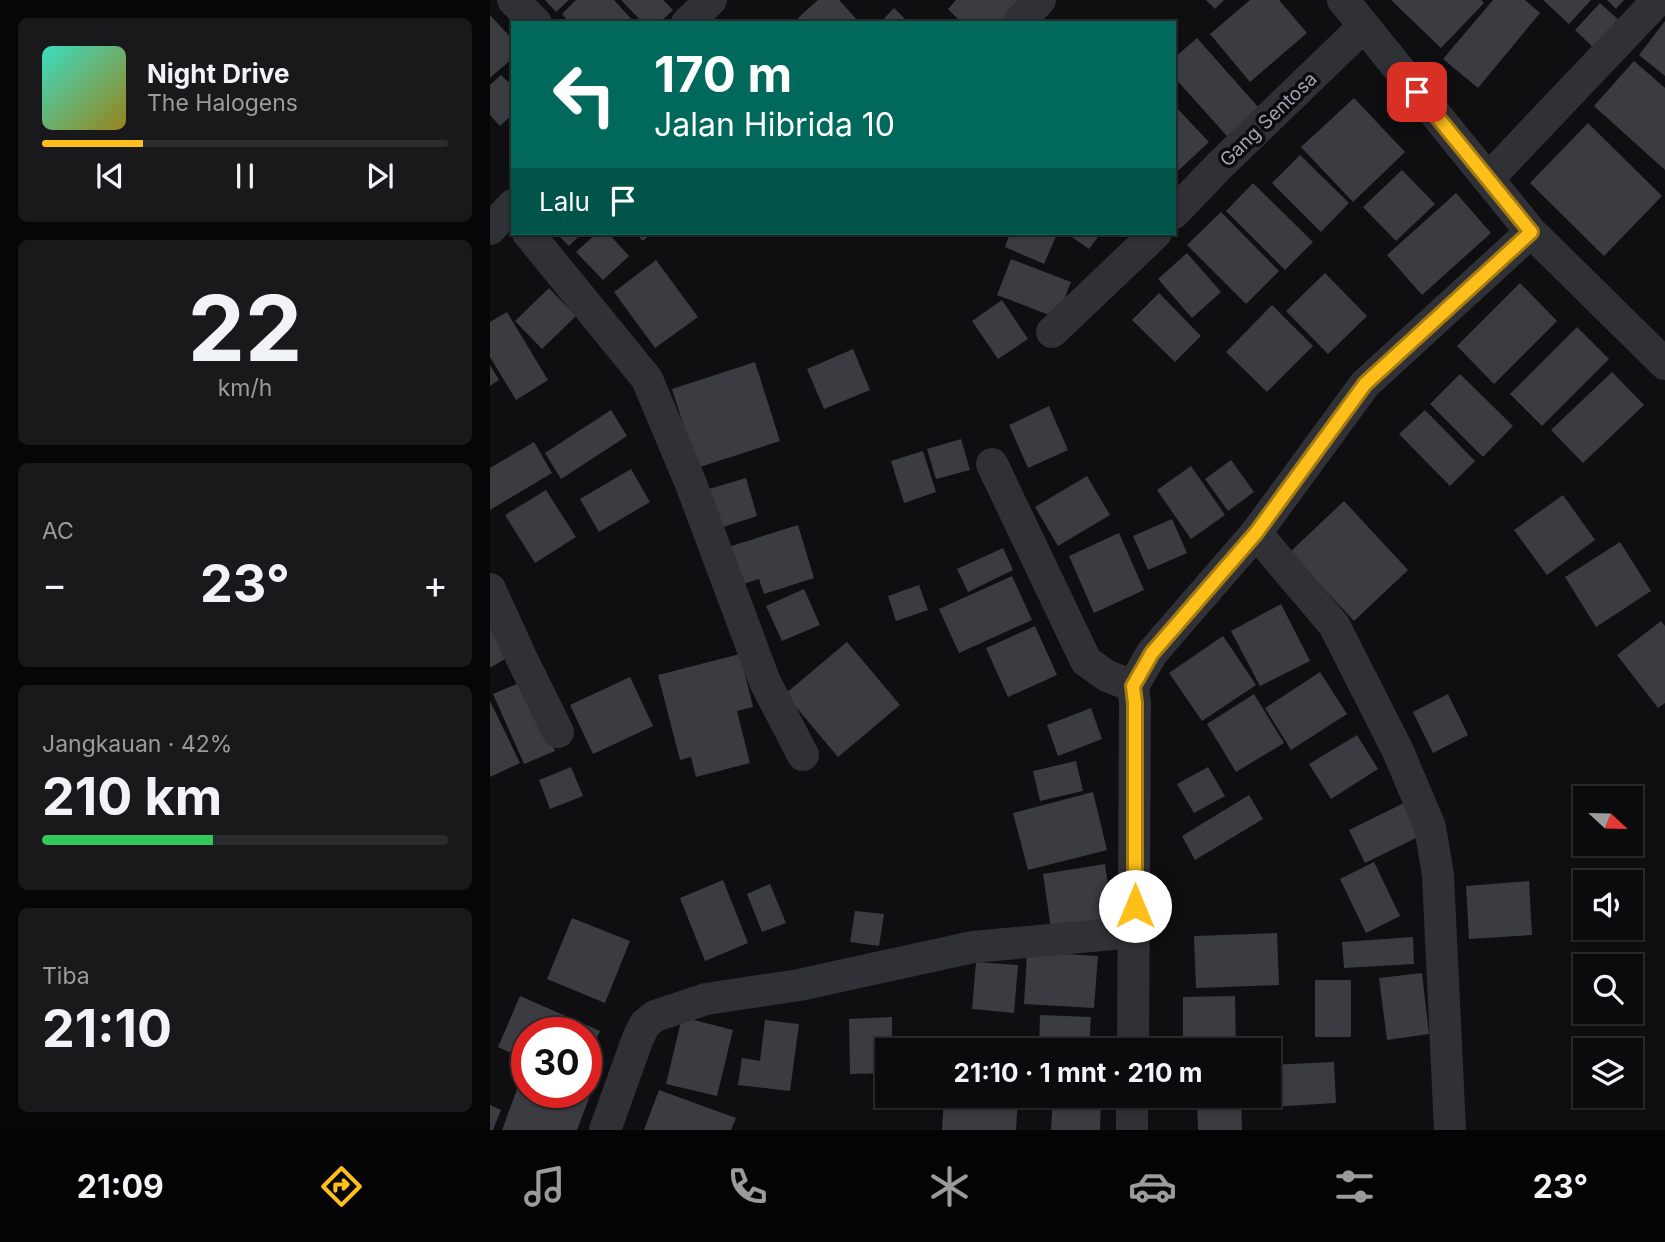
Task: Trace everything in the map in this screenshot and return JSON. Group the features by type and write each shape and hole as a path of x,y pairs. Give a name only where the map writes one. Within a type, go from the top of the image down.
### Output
{"street":[{"path":"513,0 534,21"},
{"path":"689,21 711,0"},
{"path":"1020,21 1040,0"},
{"path":"1343,0 1531,232 1665,364"},
{"path":"1488,179 1658,0"},
{"name":"Gang Sentosa","path":"1176,211 1363,27"},
{"path":"1133,1038 1133,686 1152,653 1256,533 1365,384 1531,232"},
{"path":"525,235 647,379 691,484 765,682 803,755"},
{"path":"1052,332 1154,235"},
{"path":"992,464 1086,661 1107,676 1133,686"},
{"path":"1256,533 1334,625 1398,751 1430,827 1438,875 1450,1130"},
{"path":"490,589 558,732"},
{"path":"605,1130 645,1024 665,1011 706,999 799,985 973,947 1135,932"},
{"path":"1132,1108 1132,1130"}],"building":[{"path":"545,0 569,0 556,12"},
{"path":"576,0 614,0 633,21 568,21 562,14"},
{"path":"621,0 663,0 673,10 661,21 641,21"},
{"path":"818,0 839,0 858,21 800,21 798,18"},
{"path":"956,0 1019,0 1004,21 960,21 948,9"},
{"path":"1206,0 1224,0 1215,9"},
{"path":"1250,0 1279,0 1307,33 1250,82 1210,34"},
{"path":"1391,0 1481,0 1484,3 1441,48"},
{"path":"1493,0 1525,0 1540,13 1478,88 1443,59"},
{"path":"1543,0 1591,0 1569,24"},
{"path":"1607,0 1624,0 1616,9"},
{"path":"1600,3 1624,25 1599,53 1575,30"},
{"path":"894,8 907,21 882,21"},
{"path":"490,15 511,38 511,60 490,78"},
{"path":"1665,21 1665,76 1639,55"},
{"path":"1197,38 1266,116 1235,145 1176,79 1176,56"},
{"path":"1634,61 1665,88 1665,170 1594,106"},
{"path":"501,75 508,82 511,79 511,116 500,126 490,115 490,85"},
{"path":"1354,98 1405,152 1353,202 1301,147"},
{"path":"1176,107 1209,142 1179,170 1176,167"},
{"path":"1588,123 1662,196 1604,256 1530,183"},
{"path":"1300,155 1349,203 1321,232 1272,183"},
{"path":"1402,170 1435,204 1396,241 1363,207"},
{"path":"1253,183 1313,242 1285,270 1226,211"},
{"path":"1456,193 1491,233 1422,295 1387,255"},
{"path":"1221,212 1279,271 1246,304 1187,245"},
{"path":"558,235 580,235 569,246"},
{"path":"595,235 610,235 629,256 603,280 576,252"},
{"path":"637,235 650,235 643,241"},
{"path":"1009,235 1057,235 1044,264 1005,247"},
{"path":"1069,235 1100,235 1089,249"},
{"path":"1187,253 1221,292 1192,318 1158,279"},
{"path":"1011,259 1071,282 1057,318 997,295"},
{"path":"656,260 698,317 655,348 614,292"},
{"path":"1325,273 1367,316 1328,354 1286,311"},
{"path":"1520,283 1557,321 1494,384 1457,346"},
{"path":"549,288 576,316 542,349 515,321"},
{"path":"1159,293 1201,336 1175,362 1132,320"},
{"path":"1002,300 1028,339 998,359 972,321"},
{"path":"1272,305 1313,346 1267,392 1226,352"},
{"path":"507,312 548,380 516,400 490,357 490,322"},
{"path":"1577,327 1609,359 1542,426 1510,394"},
{"path":"853,349 870,390 824,409 807,369"},
{"path":"755,362 780,441 697,468 672,389"},
{"path":"490,365 499,380 490,386"},
{"path":"1612,372 1644,405 1583,463 1551,430"},
{"path":"1460,374 1513,426 1483,457 1430,404"},
{"path":"1049,406 1068,450 1028,468 1009,425"},
{"path":"611,410 627,436 561,479 545,453"},
{"path":"1425,410 1475,461 1450,486 1399,434"},
{"path":"961,439 970,470 936,479 927,449"},
{"path":"534,442 552,473 490,510 490,468"},
{"path":"923,451 936,492 904,503 891,461"},
{"path":"1231,460 1254,492 1228,511 1205,479"},
{"path":"1191,466 1225,515 1191,539 1157,490"},
{"path":"631,469 650,502 599,532 580,499"},
{"path":"1087,476 1110,515 1058,546 1035,507"},
{"path":"746,478 757,516 714,530 702,491"},
{"path":"546,490 576,537 535,563 505,515"},
{"path":"1563,495 1595,540 1547,575 1514,530"},
{"path":"1344,501 1408,570 1354,621 1290,552"},
{"path":"1172,519 1187,553 1148,570 1133,536"},
{"path":"798,525 814,578 764,594 759,579 737,586 725,548"},
{"path":"1119,533 1144,590 1094,613 1069,556"},
{"path":"1620,542 1651,591 1596,627 1565,577"},
{"path":"1003,548 1013,570 968,592 957,569"},
{"path":"1012,576 1032,620 959,653 939,609"},
{"path":"919,585 928,610 896,621 888,596"},
{"path":"804,589 820,625 782,641 766,606"},
{"path":"1281,604 1310,661 1260,686 1231,631"},
{"path":"490,607 516,652 490,668"},
{"path":"1661,621 1665,626 1665,703 1658,708 1617,655"},
{"path":"1035,626 1057,675 1008,697 986,648"},
{"path":"1223,636 1256,685 1202,721 1169,673"},
{"path":"847,642 900,705 838,757 785,694"},
{"path":"740,654 753,707 737,711 750,763 696,777 691,757 680,760 658,675"},
{"path":"1320,672 1347,714 1291,750 1265,708"},
{"path":"630,677 653,726 593,754 570,705"},
{"path":"524,681 555,751 524,764 493,694"},
{"path":"1254,694 1284,743 1236,772 1207,724"},
{"path":"1448,694 1468,735 1433,753 1413,712"},
{"path":"490,701 520,763 490,777"},
{"path":"1091,708 1102,739 1058,756 1047,725"},
{"path":"1357,735 1378,769 1331,799 1309,764"},
{"path":"1076,761 1083,791 1040,801 1033,771"},
{"path":"571,767 583,796 550,809 539,780"},
{"path":"1208,767 1225,796 1194,813 1177,784"},
{"path":"1093,792 1107,850 1028,870 1013,813"},
{"path":"1249,795 1263,819 1195,860 1182,836"},
{"path":"1404,803 1420,836 1365,863 1349,830"},
{"path":"1374,862 1400,916 1366,933 1340,879"},
{"path":"1105,864 1113,919 1051,929 1043,874"},
{"path":"723,880 748,943 705,961 680,898"},
{"path":"1529,881 1532,935 1469,939 1466,886"},
{"path":"770,884 786,923 762,932 747,894"},
{"path":"855,911 884,914 879,946 850,942"},
{"path":"572,918 630,941 605,1003 547,979"},
{"path":"1277,933 1279,985 1196,988 1194,936"},
{"path":"1413,937 1414,964 1344,968 1342,942"},
{"path":"1027,952 1098,956 1094,1008 1024,1004"},
{"path":"976,962 1018,965 1014,1013 972,1009"},
{"path":"1422,973 1429,1034 1387,1040 1379,978"},
{"path":"1315,980 1351,980 1351,1037 1315,1037"},
{"path":"520,996 568,1017 511,1017 511,1053 498,1047"},
{"path":"1235,996 1236,1038 1183,1038 1183,997"},
{"path":"1040,1015 1091,1017 1090,1038 1039,1038"},
{"path":"682,1017 733,1030 717,1096 666,1084"},
{"path":"892,1017 892,1038 875,1038 875,1073 850,1074 849,1019"},
{"path":"765,1020 799,1024 790,1091 738,1085 742,1058 760,1061"},
{"path":"1334,1062 1336,1103 1281,1106 1281,1064"},
{"path":"659,1090 736,1118 731,1130 644,1130"},
{"path":"490,1105 501,1110 493,1130 490,1130"},
{"path":"511,1106 511,1108 585,1108 577,1130 502,1130"},
{"path":"943,1108 1017,1108 1016,1130 942,1130"},
{"path":"1052,1108 1101,1108 1100,1130 1051,1130"},
{"path":"1197,1108 1241,1108 1242,1130 1198,1130"}],"route":[{"path":"1135,906 1133,686 1152,653 1256,533 1365,384 1531,232 1417,92"}]}
